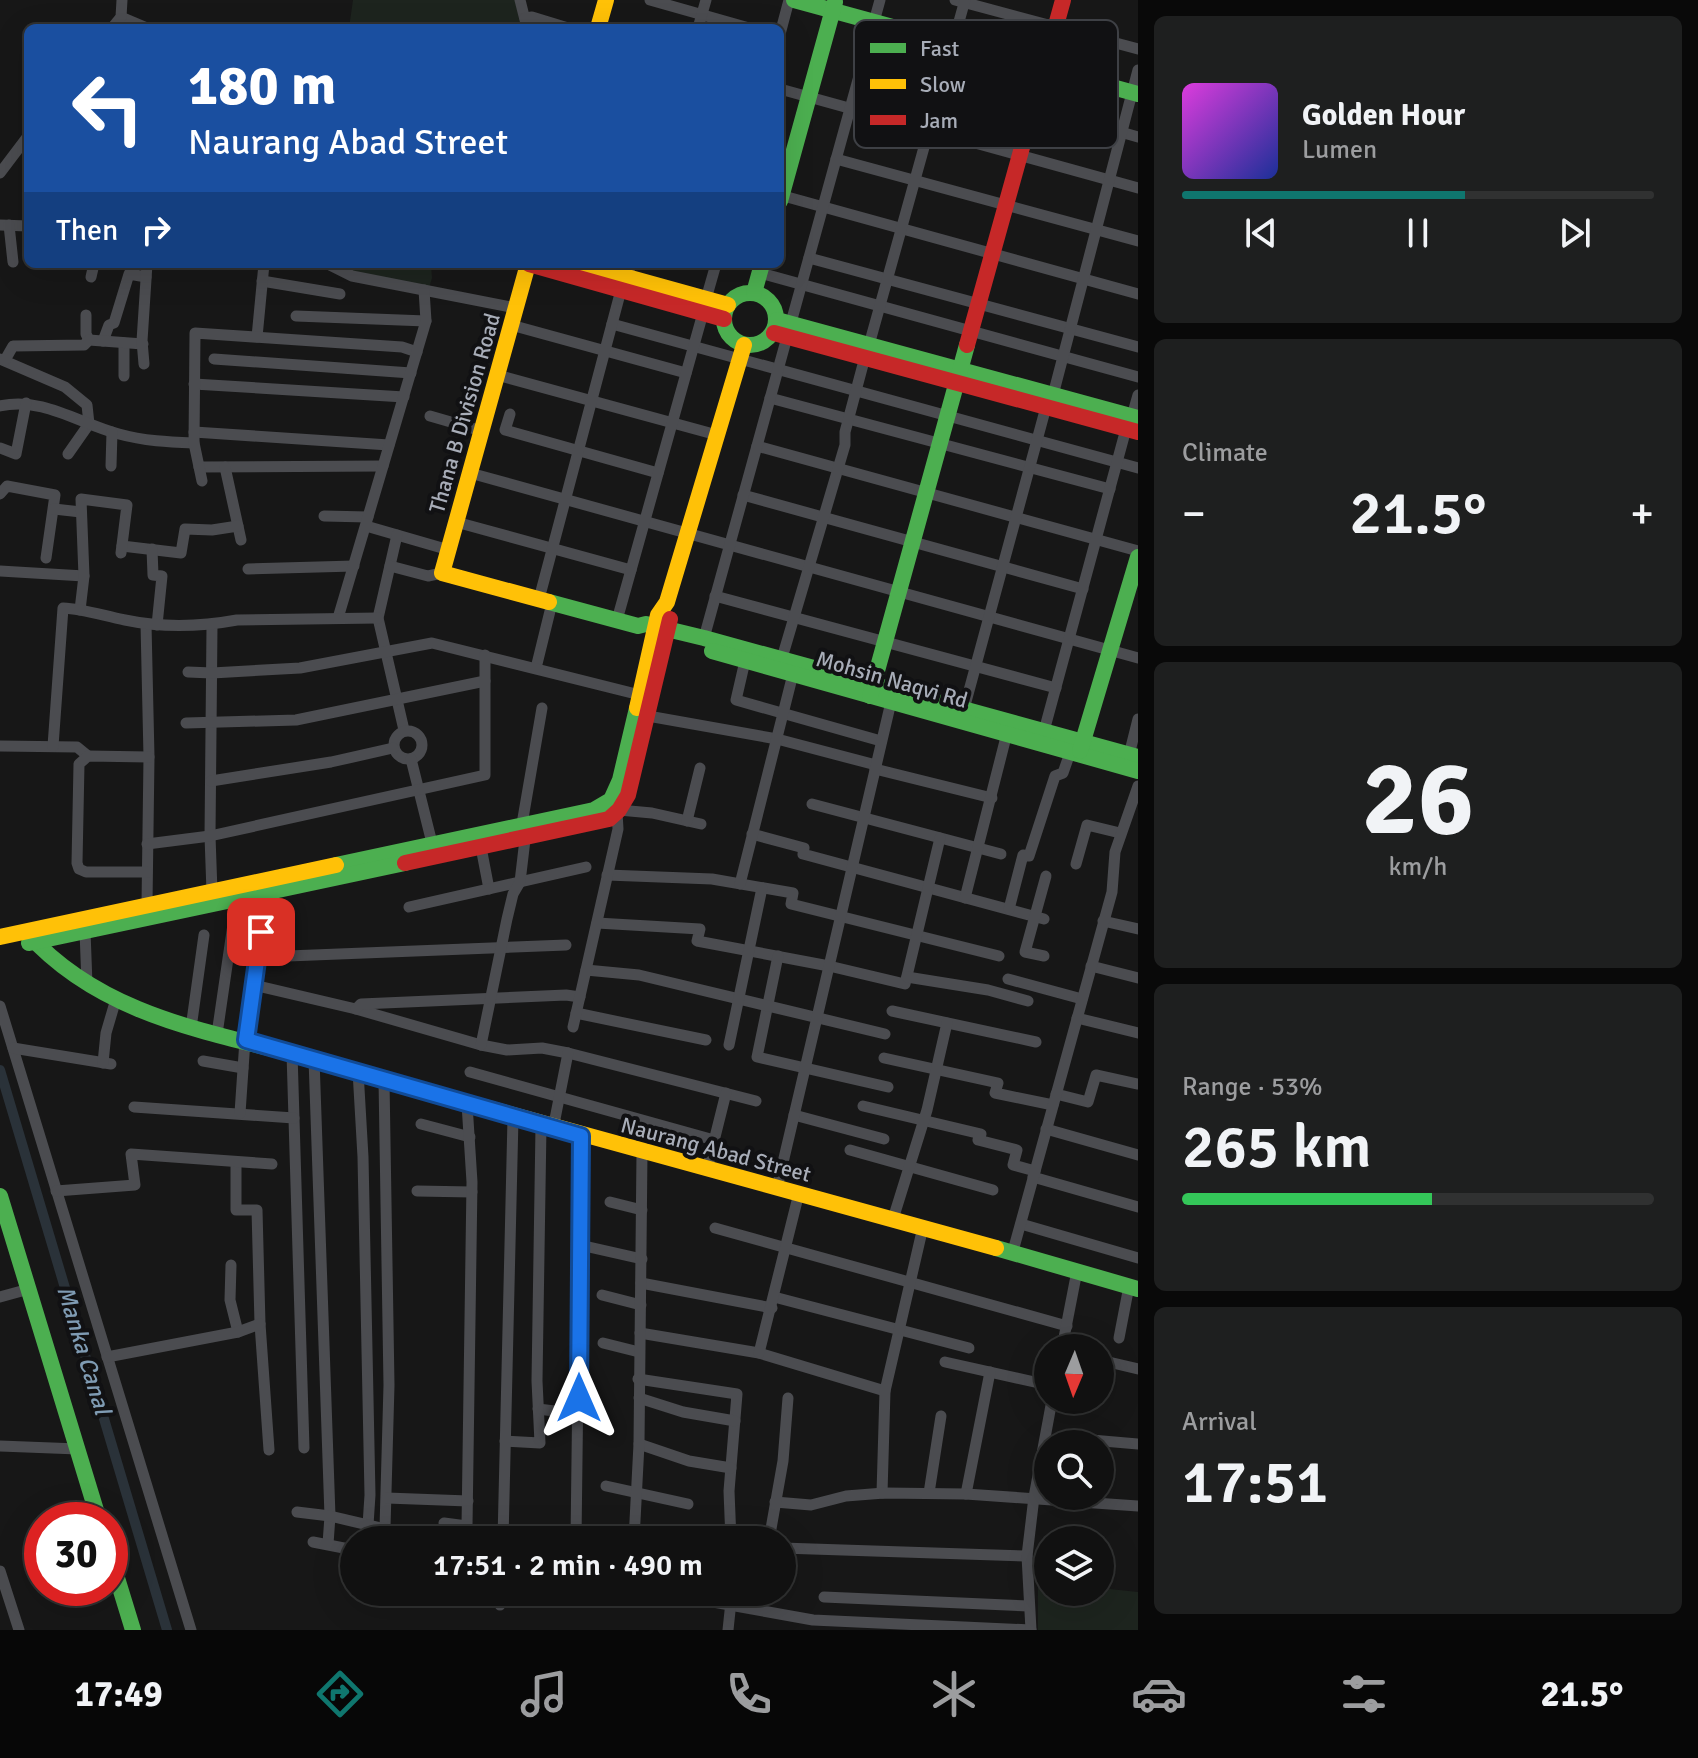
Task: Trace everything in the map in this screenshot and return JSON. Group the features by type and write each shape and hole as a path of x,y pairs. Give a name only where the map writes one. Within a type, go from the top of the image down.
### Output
{"street":[{"path":"115,24 121,17 122,0"},
{"path":"520,0 526,23"},
{"path":"599,24 606,0"},
{"path":"650,0 735,24"},
{"path":"699,24 706,0"},
{"path":"784,24 792,0 834,5 869,20"},
{"path":"875,20 880,0"},
{"path":"1058,20 1063,0"},
{"path":"961,1 1030,20"},
{"path":"784,186 834,5"},
{"path":"121,17 138,24"},
{"path":"526,23 532,17 555,24"},
{"path":"1118,44 1138,49"},
{"path":"1118,143 1135,94 1138,70"},
{"path":"784,90 854,110"},
{"path":"704,638 778,370 782,328 801,285 854,92"},
{"path":"1118,131 1138,137"},
{"path":"0,173 24,141"},
{"path":"782,658 838,468 848,419 924,148"},
{"path":"991,148 1138,188"},
{"path":"872,690 1021,148"},
{"path":"964,709 1071,329 1117,148"},
{"path":"836,159 1138,241"},
{"path":"784,198 1138,294"},
{"path":"13,262 4,225 24,226"},
{"path":"809,258 1138,347"},
{"path":"91,277 93,268"},
{"path":"257,337 264,268"},
{"path":"336,268 352,276 516,308"},
{"name":"Thana B Division Road","path":"442,573 527,268"},
{"path":"558,268 626,277"},
{"path":"594,268 726,312"},
{"path":"617,620 715,268"},
{"path":"754,293 761,269 801,285 1138,377"},
{"path":"103,341 109,325 114,323 129,274 147,270 144,364"},
{"path":"536,668 552,549 626,277"},
{"path":"262,281 340,294"},
{"path":"338,618 426,321 424,290"},
{"path":"742,352 731,337 726,312 735,298 754,293 769,301 782,328"},
{"path":"86,315 89,340"},
{"path":"296,316 426,321"},
{"path":"612,324 693,347 742,352 778,370 1138,468"},
{"path":"511,325 686,373"},
{"path":"782,328 1134,424"},
{"path":"742,352 761,344 782,328"},
{"path":"202,481 194,437 195,333 402,347 417,352"},
{"path":"68,454 89,424 87,405 65,387 3,360 13,346 84,345 89,340 143,344"},
{"path":"124,343 124,376"},
{"path":"525,828 601,821 618,811 628,795 648,716 661,632 658,615 667,602 742,352"},
{"path":"214,359 411,373"},
{"path":"497,375 717,435"},
{"path":"194,384 404,397"},
{"path":"1044,731 1117,463 1134,424 1138,395"},
{"path":"770,398 1110,489"},
{"path":"0,448 16,454 26,403"},
{"path":"0,406 38,404 112,432 144,439 194,437 389,445"},
{"path":"510,414 505,430 658,473"},
{"path":"430,416 482,431"},
{"path":"111,466 112,432"},
{"path":"757,446 1138,551"},
{"path":"199,467 383,466"},
{"path":"225,467 241,540"},
{"path":"470,473 1138,658"},
{"path":"0,494 7,486 55,495 46,558"},
{"path":"743,495 1083,589"},
{"path":"80,610 84,576 81,499 127,505 122,549 181,553 185,529 212,530 238,526"},
{"path":"54,509 81,512"},
{"path":"324,516 367,521 397,535 449,550"},
{"path":"456,522 631,570"},
{"path":"397,535 378,618 404,730"},
{"path":"147,904 152,624 162,576 153,575 152,549"},
{"path":"1009,909 1023,855 1029,856 1055,776 1063,773 1078,748 1138,557"},
{"path":"248,569 354,566"},
{"path":"390,566 428,576 442,573"},
{"path":"0,571 84,576"},
{"name":"Mohsin Naqvi Rd","path":"442,573 638,626 644,634 661,632 704,638 782,658 872,690 891,702 1007,733 1133,756"},
{"path":"715,596 1056,688"},
{"path":"53,746 63,608 152,624 212,626 237,620 378,618"},
{"path":"212,626 212,892"},
{"path":"0,937 85,931 267,891 594,810 611,800 620,780 640,695 661,632"},
{"name":"Mohsin Naqvi Rd","path":"661,632 793,674 964,709 1044,731 1138,771"},
{"path":"188,672 300,668 432,643 640,695"},
{"path":"147,844 210,836 485,775 485,655"},
{"path":"745,661 736,700 881,741"},
{"path":"740,884 793,674"},
{"path":"186,723 296,720 485,681"},
{"path":"777,1188 891,702"},
{"path":"481,1045 513,894 520,882 542,708"},
{"path":"648,716 777,739 992,798"},
{"path":"1133,756 1138,719"},
{"path":"404,730 417,734 422,742 419,754 411,759 398,756 393,748 397,735 404,730"},
{"path":"965,898 1007,733"},
{"path":"0,746 77,747 88,756 149,757"},
{"path":"211,781 331,762 393,748"},
{"path":"88,756 79,764 79,869 86,872 147,872"},
{"path":"411,759 432,843"},
{"path":"687,821 700,768"},
{"path":"1013,1251 1112,892 1115,852 1120,833 1138,786"},
{"path":"812,804 1001,854"},
{"path":"618,811 701,824"},
{"path":"573,1027 618,829 618,811"},
{"path":"1076,864 1087,825 1120,833"},
{"path":"752,834 804,848 803,854 1039,918"},
{"path":"597,923 700,929 697,941 905,984 940,838"},
{"path":"0,948 147,904 432,843 480,839"},
{"path":"480,839 489,889"},
{"path":"409,907 586,867"},
{"path":"607,875 712,879 793,893 791,904 999,956"},
{"path":"1044,956 1025,952 1039,918 1046,876"},
{"path":"729,1045 762,888"},
{"path":"240,1113 245,1040 267,891"},
{"path":"217,1034 237,897"},
{"path":"1103,921 1138,929"},
{"path":"85,931 87,984"},
{"path":"191,1028 204,935"},
{"name":"Naurang Abad Street","path":"31,937 48,958 87,984 116,999 191,1028 245,1040 513,1118 1013,1251 1134,1288"},
{"path":"288,956 566,945"},
{"path":"778,956 757,1057 888,1087"},
{"path":"1091,966 1138,978"},
{"path":"586,970 639,975 885,1034"},
{"path":"907,977 988,990 1028,1001"},
{"path":"1008,979 1082,999"},
{"path":"254,985 356,1009 481,1045 507,1050 542,1048 568,1053 756,1101"},
{"path":"356,1009 361,1004 387,1002 580,997"},
{"path":"13,1048 107,1063 106,1033 116,999"},
{"path":"0,1006 191,1630"},
{"path":"892,1011 1036,1042"},
{"path":"576,1013 706,1040"},
{"path":"1077,1018 1138,1033"},
{"path":"893,1219 924,1120 947,1023"},
{"path":"292,1053 304,1448"},
{"path":"505,1441 540,1443 538,1409 547,1127 559,1098 568,1053"},
{"path":"884,1058 998,1083 995,1093 1054,1100 1088,1102 1096,1075 1138,1084"},
{"path":"314,1059 330,1516 328,1544"},
{"path":"203,1061 243,1068"},
{"path":"358,1071 363,1157 368,1524"},
{"path":"470,1072 714,1140"},
{"path":"384,1080 389,1385 385,1526"},
{"path":"707,1169 726,1093"},
{"path":"444,1523 467,1526 472,1192 467,1104"},
{"path":"863,1106 981,1134 978,1140 1017,1150 1013,1165 1138,1207"},
{"path":"134,1107 294,1118"},
{"path":"794,1115 884,1139"},
{"path":"503,1526 513,1118"},
{"path":"421,1124 470,1137"},
{"path":"1046,1129 1138,1155"},
{"path":"576,1526 581,1136"},
{"path":"850,1150 993,1190"},
{"path":"635,1526 642,1152"},
{"path":"56,1191 135,1185 131,1154 272,1164"},
{"path":"236,1162 236,1210 257,1210 260,1324 269,1450"},
{"path":"417,1191 472,1192"},
{"path":"759,1353 799,1193"},
{"path":"0,1196 94,1502"},
{"path":"610,1202 642,1210"},
{"path":"1021,1224 1138,1258"},
{"path":"882,1493 885,1391 923,1227"},
{"path":"715,1228 1067,1326"},
{"path":"580,1245 642,1259"},
{"path":"231,1265 230,1300 238,1332"},
{"path":"1065,1334 1077,1271"},
{"path":"641,1283 773,1303 969,1348"},
{"path":"1119,1338 1134,1288"},
{"path":"0,1297 29,1289"},
{"path":"602,1295 641,1305"},
{"path":"107,1357 238,1332 260,1324"},
{"path":"640,1333 759,1353 885,1391"},
{"path":"603,1343 639,1352"},
{"path":"945,1362 1034,1382"},
{"path":"1114,1363 1138,1369"},
{"path":"966,1494 990,1372"},
{"path":"638,1379 737,1394 729,1491 730,1526"},
{"path":"639,1398 683,1412 735,1421"},
{"path":"771,1526 783,1461 788,1398"},
{"path":"538,1409 579,1414"},
{"path":"929,1493 941,1416"},
{"path":"1114,1442 1138,1444"},
{"path":"639,1444 689,1461 731,1468"},
{"path":"0,1446 78,1449"},
{"path":"606,1486 688,1504"},
{"path":"759,1606 813,1620 1031,1630 1027,1556 1034,1497 882,1493 846,1496 811,1505 775,1502"},
{"path":"387,1498 468,1501"},
{"path":"1114,1503 1138,1506"},
{"path":"297,1512 376,1526"},
{"path":"313,1542 340,1547"},
{"path":"796,1548 1027,1556"},
{"path":"0,1571 4,1593 19,1630"},
{"path":"824,1597 1029,1606"},
{"path":"126,1606 133,1630"},
{"path":"728,1630 730,1606"},
{"path":"789,1630 790,1615"}],"shaded area":[{"path":"353,0 515,0 520,24 350,24"},
{"path":"342,268 431,268 432,278 429,288"},
{"path":"1114,1589 1138,1592 1138,1630 1038,1630 1038,1606 1114,1606"}],"waterway":[{"name":"Manka Canal","path":"0,1070 167,1630"}],"traffic: fast":[{"path":"794,0 867,20"},
{"path":"784,187 835,2"},
{"path":"1118,89 1138,94"},
{"path":"754,293 761,268"},
{"path":"750,293 769,300 776,319 769,338 750,345 731,338 724,319 731,300 750,293"},
{"path":"777,320 1138,418"},
{"path":"870,696 967,345"},
{"path":"1080,751 1138,557"},
{"path":"549,602 638,626 646,624 704,638 1138,757"},
{"path":"712,651 1138,771"},
{"path":"336,865 594,810 611,800 620,780 637,708"},
{"path":"29,943 405,863"},
{"path":"27,933 54,959 84,981 148,1013 217,1035 419,1089"},
{"path":"0,1196 94,1502"},
{"path":"996,1248 1138,1289"},
{"path":"126,1606 133,1630"}],"traffic: slow":[{"path":"599,24 606,0"},
{"path":"527,268 442,573 549,602"},
{"path":"594,268 728,305"},
{"path":"637,708 658,615 667,602 744,345"},
{"path":"0,937 336,865"},
{"path":"419,1089 996,1248"}],"traffic: jam":[{"path":"1057,20 1063,0"},
{"path":"967,345 1022,148"},
{"path":"543,268 724,319"},
{"path":"774,333 1138,432"},
{"path":"405,863 609,819 619,810 628,795 670,619"}],"route":[{"path":"261,932 246,1040 581,1136 579,1398"}]}
